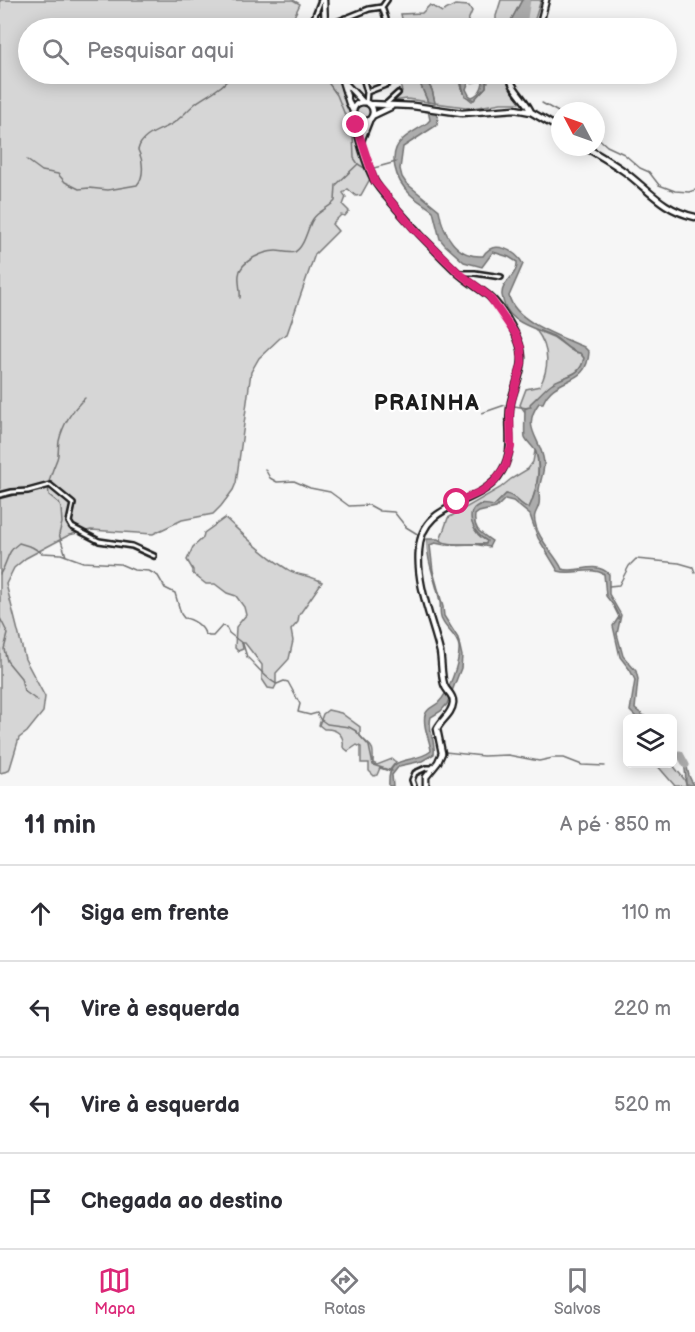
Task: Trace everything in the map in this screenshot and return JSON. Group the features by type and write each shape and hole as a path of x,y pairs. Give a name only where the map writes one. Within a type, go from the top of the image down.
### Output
{"street":[{"path":"323,0 324,18"},
{"path":"315,18 323,0"},
{"path":"345,18 382,7 387,0"},
{"path":"542,18 546,0"},
{"path":"382,7 386,18"},
{"path":"343,84 375,182 414,229 459,273 495,302 516,335 523,357 511,403 511,447 505,466 494,482 482,491 446,508 431,521 423,533 418,549 422,590 440,654 446,689 454,700 452,708 437,729 442,753 426,777 426,786"},
{"path":"346,84 372,108 371,118 361,141"},
{"path":"365,84 366,103"},
{"path":"367,92 388,84"},
{"path":"512,84 531,112"},
{"path":"385,105 398,93"},
{"path":"353,111 356,106 366,103 423,107 462,113 504,108 531,112 551,124"},
{"path":"356,119 361,122 393,106"},
{"path":"599,156 626,173 664,205 695,217"},
{"path":"459,273 501,277"},
{"path":"0,495 50,485 74,504 69,519 72,526 99,541 132,546 154,556"},
{"path":"414,786 412,780 415,772 432,768"}],"shaded area":[{"path":"0,0 293,0 300,4 293,18 18,18 18,84 340,84 371,177 361,195 356,196 348,189 343,193 346,197 343,205 349,211 332,224 338,231 315,254 287,334 259,358 251,372 236,483 221,506 213,514 182,520 153,534 91,530 69,535 26,558 14,568 6,584 25,659 45,697 43,712 27,732 19,738 10,768 0,773"},
{"path":"501,0 522,0 512,18 496,18"},
{"path":"522,0 527,0 522,18 512,18"},
{"path":"527,0 541,0 535,18 522,18"},
{"path":"430,5 442,12 455,5 469,6 472,11 469,18 402,18 401,14 422,13"},
{"path":"400,84 420,84 428,102 407,99 392,101 402,91"},
{"path":"420,84 428,84 432,90 435,103 428,102"},
{"path":"428,84 461,84 472,101 486,87 486,84 510,84 523,101 473,108 435,103"},
{"path":"462,84 468,84 466,89 472,97 480,91 483,84 486,84 474,100 465,96"},
{"path":"360,104 366,104 371,112 369,118 360,120 355,115 355,109"},
{"path":"428,110 436,112 437,125 403,147 400,169 402,177 406,183 439,210 444,228 458,249 474,256 483,256 492,248 498,247 515,254 523,264 509,296 513,305 520,314 540,328 584,347 589,352 583,371 548,394 543,403 539,403 531,420 544,463 535,521 538,532 562,569 598,568 609,574 609,594 621,615 617,634 623,656 636,671 638,679 635,709 642,714 633,714 630,711 635,680 620,657 613,626 619,617 606,596 604,574 593,571 558,571 538,538 530,515 513,501 505,499 496,508 475,515 477,528 492,541 489,547 474,544 486,544 487,541 478,534 472,523 474,508 479,505 494,506 506,494 513,496 529,508 536,488 538,458 525,437 525,408 531,407 530,404 551,384 576,372 584,358 553,336 521,323 508,312 502,290 515,271 517,262 493,252 482,267 464,262 440,239 433,211 405,189 397,175 395,152 403,139 430,120"},
{"path":"536,330 553,337 574,352 580,353 584,358 577,372 552,384 531,403 531,407 526,408 525,412 520,405 526,389 540,386 547,364 546,350"},
{"path":"535,451 538,464 537,480 529,508 506,494 494,506 479,505 473,515 475,530 487,541 486,544 456,544 440,541 448,518 528,469 533,462"},
{"path":"225,518 279,564 291,571 322,582 291,630 293,641 289,659 276,673 274,689 268,688 262,679 262,665 245,643 242,643 243,649 238,651 235,648 236,627 246,615 244,607 236,596 227,593 215,584 206,584 193,574 187,560 193,547 203,538 204,533"},
{"path":"427,539 453,544 474,544 445,545 435,543 430,545 433,571 444,616 458,638 462,656 461,668 447,704 431,717 434,754 422,761 399,766 392,775 393,786 389,786 389,775 396,764 431,751 425,715 446,692 458,660 459,647 441,618 440,602 427,547"},
{"path":"328,710 341,713 360,727 360,736 371,746 373,763 377,765 392,759 396,762 389,771 380,768 374,776 369,771 369,763 361,763 361,747 357,745 348,751 343,747 341,735 319,725 323,714"},
{"path":"677,754 685,758 690,778 695,786 686,784 684,765"},
{"path":"659,768 675,768 687,786 675,786"}],"waterway":[{"path":"524,18 527,0"},
{"path":"27,160 42,171 58,174 65,182 79,189 108,190 137,185 142,173 138,150 143,141 151,134 170,125 223,84"},
{"path":"329,84 337,95 353,135 354,158 366,169"},
{"path":"542,103 551,108"},
{"path":"605,144 624,154 640,168 649,172 659,185 675,191 695,190"},
{"path":"374,168 396,162"},
{"path":"240,298 239,275 244,265 265,253 295,252 304,241 313,219 335,201 336,185 358,164"},
{"path":"66,556 59,534 62,523 61,508 59,503 49,495 49,485 58,457 59,441 63,429 85,398"},
{"path":"482,413 505,405"},
{"path":"514,406 527,408"},
{"path":"265,469 270,478 277,482 294,481 310,488 330,492 349,506 369,505 380,511 394,512 406,527 419,535"},
{"path":"0,574 9,554 19,543 42,553 61,554 83,562 120,564 134,570 149,571 158,576 165,588 175,593 184,618 197,623 209,636 213,636 222,626 226,627 229,633 243,644 247,657 265,676 277,684 288,682 300,704 298,712 310,715 317,713 320,719 327,724 349,727 356,731 369,746 373,765 392,771"},
{"path":"609,586 619,585 629,566 636,559 679,563 693,567 695,573"},
{"path":"0,618 8,634 4,649 7,661 21,678 24,691 38,701"},
{"path":"445,752 483,756 508,755 539,761 564,758 582,765 605,766"},
{"path":"677,754 680,754 686,765"}],"district":[{"name":"PRAINHA","path":"427,403"}],"route":[{"path":"356,125 375,182 414,229 464,278 495,302 516,335 521,348 522,363 511,403 511,447 505,466 494,482 482,491 457,502"}]}
